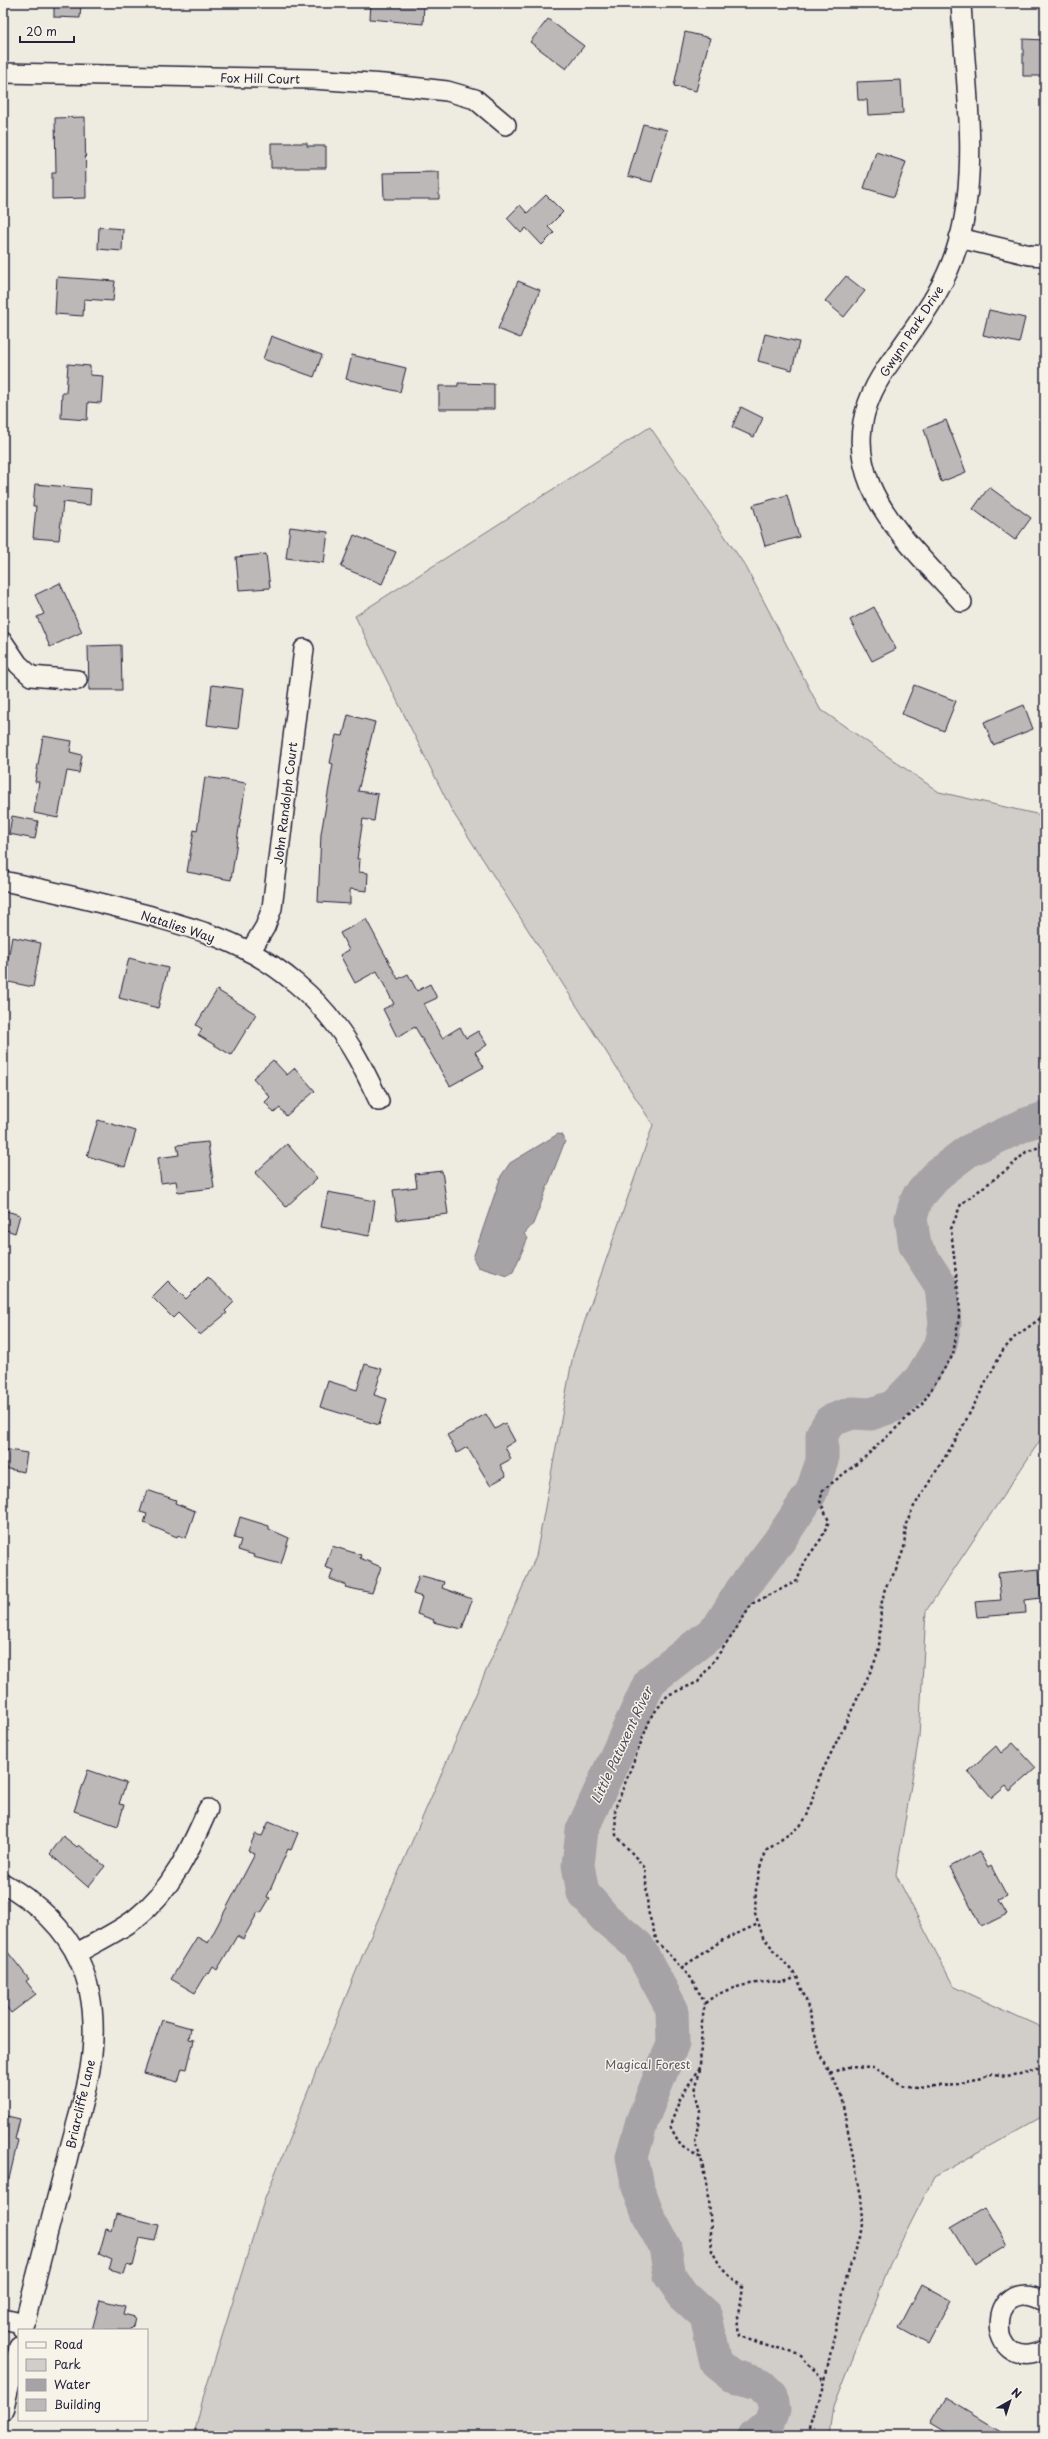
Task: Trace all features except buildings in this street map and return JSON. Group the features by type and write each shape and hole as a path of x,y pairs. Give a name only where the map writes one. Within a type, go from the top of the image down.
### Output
{"street":[{"name":"Gwynn Park Drive","path":"961,3 970,151 969,192 960,238 947,276 924,316 886,368 870,396 862,421 861,448 866,475 875,498 896,530 962,602"},
{"name":"Fox Hill Court","path":"3,73 313,79 392,85 447,91 475,99 506,125"},
{"path":"960,238 1030,255 1045,256"},
{"path":"3,642 18,664 31,676 77,680"},
{"name":"John Randolph Court","path":"250,952 265,927 272,908 304,649"},
{"name":"Natalies Way","path":"3,881 62,893 198,929 250,952 281,972 313,999 335,1024 356,1054 379,1101"},
{"path":"77,1953 134,1920 154,1902 188,1855 208,1809"},
{"name":"Briarcliffe Lane","path":"3,1884 25,1896 56,1923 77,1953 88,1981 92,2007 90,2069 24,2327"},
{"path":"1045,2300 1027,2294 1017,2296 1006,2303 999,2315 998,2328 1004,2342 1015,2351 1028,2354 1045,2349"},
{"path":"3,2319 24,2327"},
{"path":"3,2410 18,2351"}],"path":[{"path":"824,2379 800,2355 760,2344 740,2336 738,2316 742,2287 722,2269 712,2251 709,2198 701,2158 695,2143 700,2112 696,2091 700,2066 702,2022 705,2003 691,1978 657,1942 648,1912 645,1868 616,1835 615,1809 651,1717 668,1695 698,1682 729,1640 752,1604 797,1581 805,1561 821,1539 829,1521 820,1501 823,1490 864,1458 922,1404 938,1381 953,1355 960,1310 951,1229 961,1204 1009,1168 1026,1152 1045,1145"},
{"path":"808,2436 822,2390 846,2279 860,2237 863,2218 861,2196 841,2096 820,2053 806,2000 796,1977 763,1937 755,1914 756,1889 761,1864 767,1850 800,1826 808,1816 820,1776 876,1659 879,1648 881,1606 885,1588 896,1570 904,1548 906,1524 913,1508 955,1441 1003,1350 1016,1336 1045,1316"},
{"path":"682,1968 721,1941 758,1924"},
{"path":"705,2003 718,1993 768,1981 785,1983 796,1977"},
{"path":"700,2066 680,2099 670,2126 681,2146 701,2158"},
{"path":"830,2073 847,2067 874,2068 902,2085 914,2087 959,2085 990,2074 1005,2077 1021,2075 1039,2068 1045,2068"}],"green space":[{"name":"Magical Forest","path":"650,427 746,567 820,709 939,792 1045,816 1045,1433 926,1611 919,1737 896,1875 954,1987 1045,2029 1045,2115 934,2177 890,2264 834,2406 830,2436 194,2436 203,2398 264,2201 363,1954 536,1556 573,1355 653,1125 452,811 355,616"}],"water":[{"path":"558,1134 563,1135 565,1141 533,1224 524,1234 528,1238 513,1272 507,1276 478,1267 473,1258 501,1176 510,1163"}],"waterway":[{"name":"Little Patuxent River","path":"754,2436 769,2423 774,2410 772,2396 760,2384 731,2375 716,2363 706,2316 683,2295 670,2276 665,2247 649,2217 638,2187 632,2157 642,2121 673,2043 672,2009 638,1946 605,1918 583,1893 578,1865 582,1830 650,1681 718,1628 742,1589 779,1541 811,1493 822,1461 822,1434 830,1421 852,1413 871,1414 894,1406 920,1379 941,1344 945,1324 941,1286 915,1246 911,1218 917,1198 939,1173 968,1151 1026,1124 1045,1118"}]}
